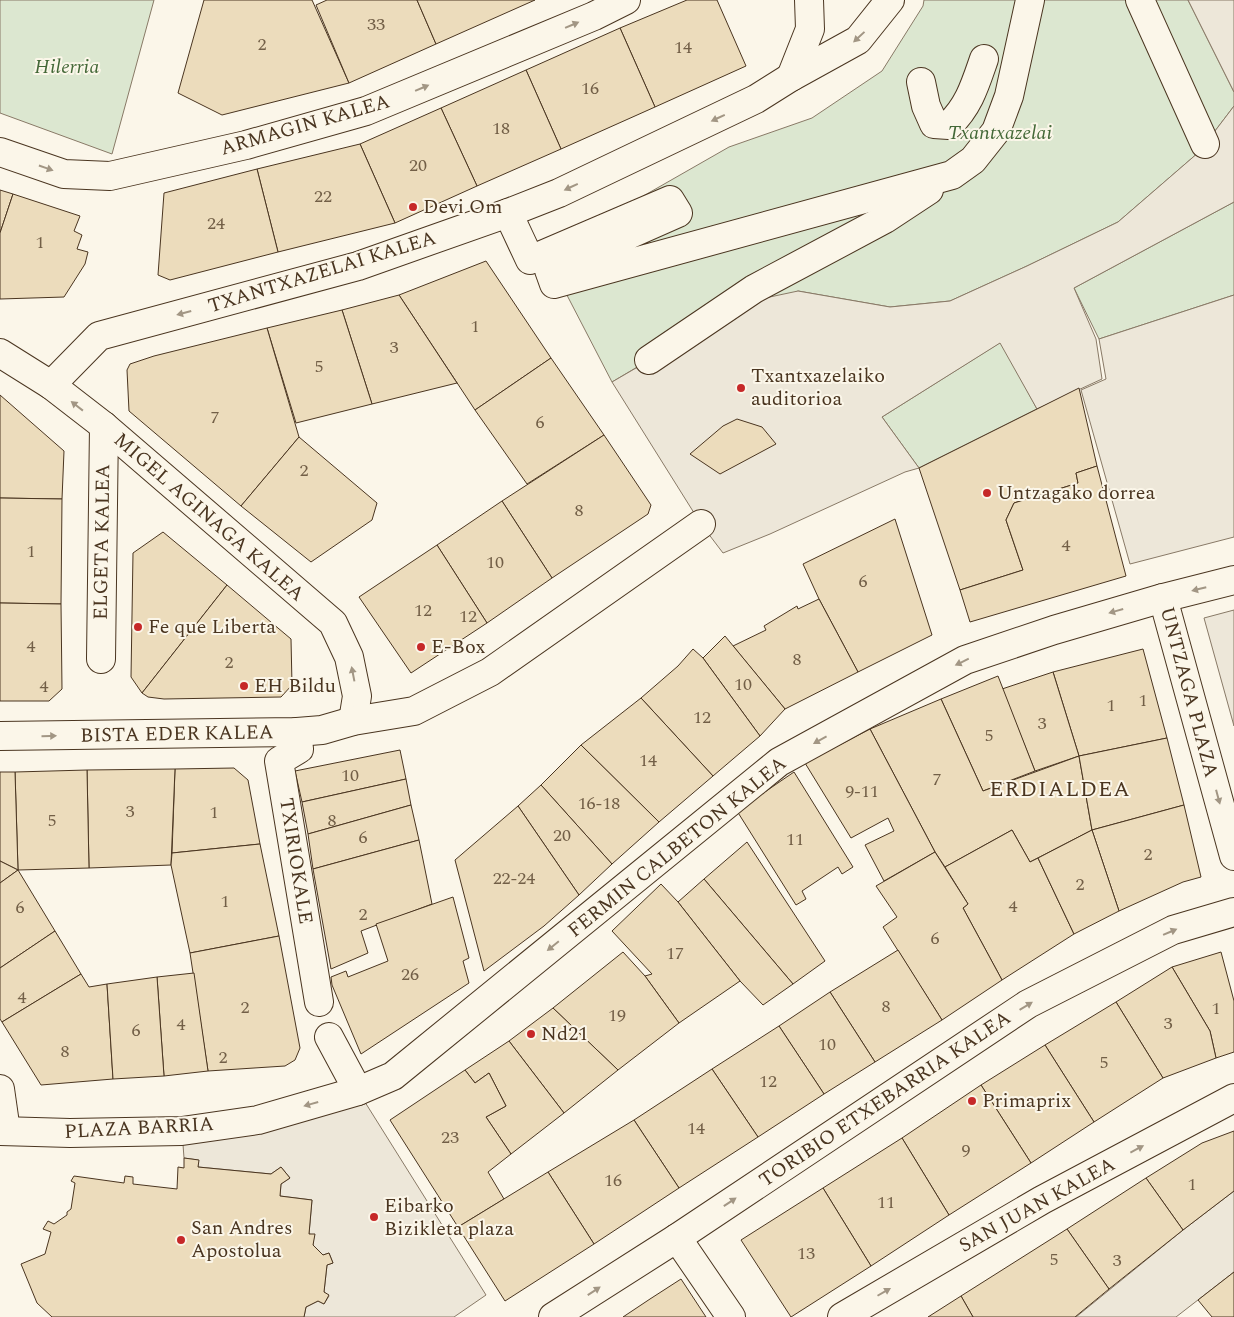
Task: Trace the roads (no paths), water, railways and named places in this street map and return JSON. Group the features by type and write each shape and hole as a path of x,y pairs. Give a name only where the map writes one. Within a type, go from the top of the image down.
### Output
{"street":[{"name":"ARMAGIN KALEA","path":"0,152 64,174 110,176 246,145 366,111 594,16 626,0"},
{"path":"791,77 810,29 809,0"},
{"name":"TXANTXAZELAI KALEA","path":"51,385 99,336 358,266 559,193 756,99 791,77 858,40 890,0"},
{"path":"649,360 754,289 885,219 973,160 996,132 1009,96 1030,0"},
{"path":"1140,0 1205,144"},
{"path":"921,82 926,106 934,124 949,125 961,114 973,90 984,59"},
{"path":"508,213 530,260 670,200 678,212 549,270 554,284 952,175"},
{"name":"MIGEL AGINAGA KALEA","path":"0,353 51,385 104,426 333,623 349,657 354,680 357,696 353,722"},
{"name":"ELGETA KALEA","path":"101,659 104,426"},
{"name":"BISTA EDER KALEA","path":"0,736 297,732 322,730 353,722 414,711 490,672 701,524"},
{"name":"UNTZAGA PLAZA","path":"1234,580 1163,598 1234,856"},
{"name":"FERMIN CALBETON KALEA","path":"358,1091 393,1076 779,762 964,660 1054,630 1163,598"},
{"name":"TXIRIOKALE","path":"297,732 299,749 279,761 319,1002"},
{"name":"TORIBIO ETXEBARRIA KALEA","path":"553,1317 677,1238 1028,1004 1173,930 1234,912"},
{"path":"329,1038 358,1091"},
{"path":"0,1088 3,1131"},
{"name":"PLAZA BARRIA","path":"3,1131 70,1133 182,1131 258,1120 358,1091"},
{"name":"SAN JUAN KALEA","path":"842,1317 1042,1200 1234,1098"},
{"path":"677,1238 731,1317"}],"place":[{"name":"Devi Om","path":"413,207"},
{"name":"Txantxazelaiko auditorioa","path":"741,388"},
{"name":"Untzagako dorrea","path":"987,493"},
{"name":"Fe que Liberta","path":"138,627"},
{"name":"E-Box","path":"421,647"},
{"name":"EH Bildu","path":"244,686"},
{"name":"Nd21","path":"531,1034"},
{"name":"Primaprix","path":"972,1101"},
{"name":"Eibarko Bizikleta plaza","path":"374,1217"},
{"name":"San Andres Apostolua","path":"181,1240"}],"district":[{"name":"ERDIALDEA","path":"1060,789"}],"park label":[{"name":"Hilerria","path":"67,67"},
{"name":"Txantxazelai","path":"1000,133"}]}
